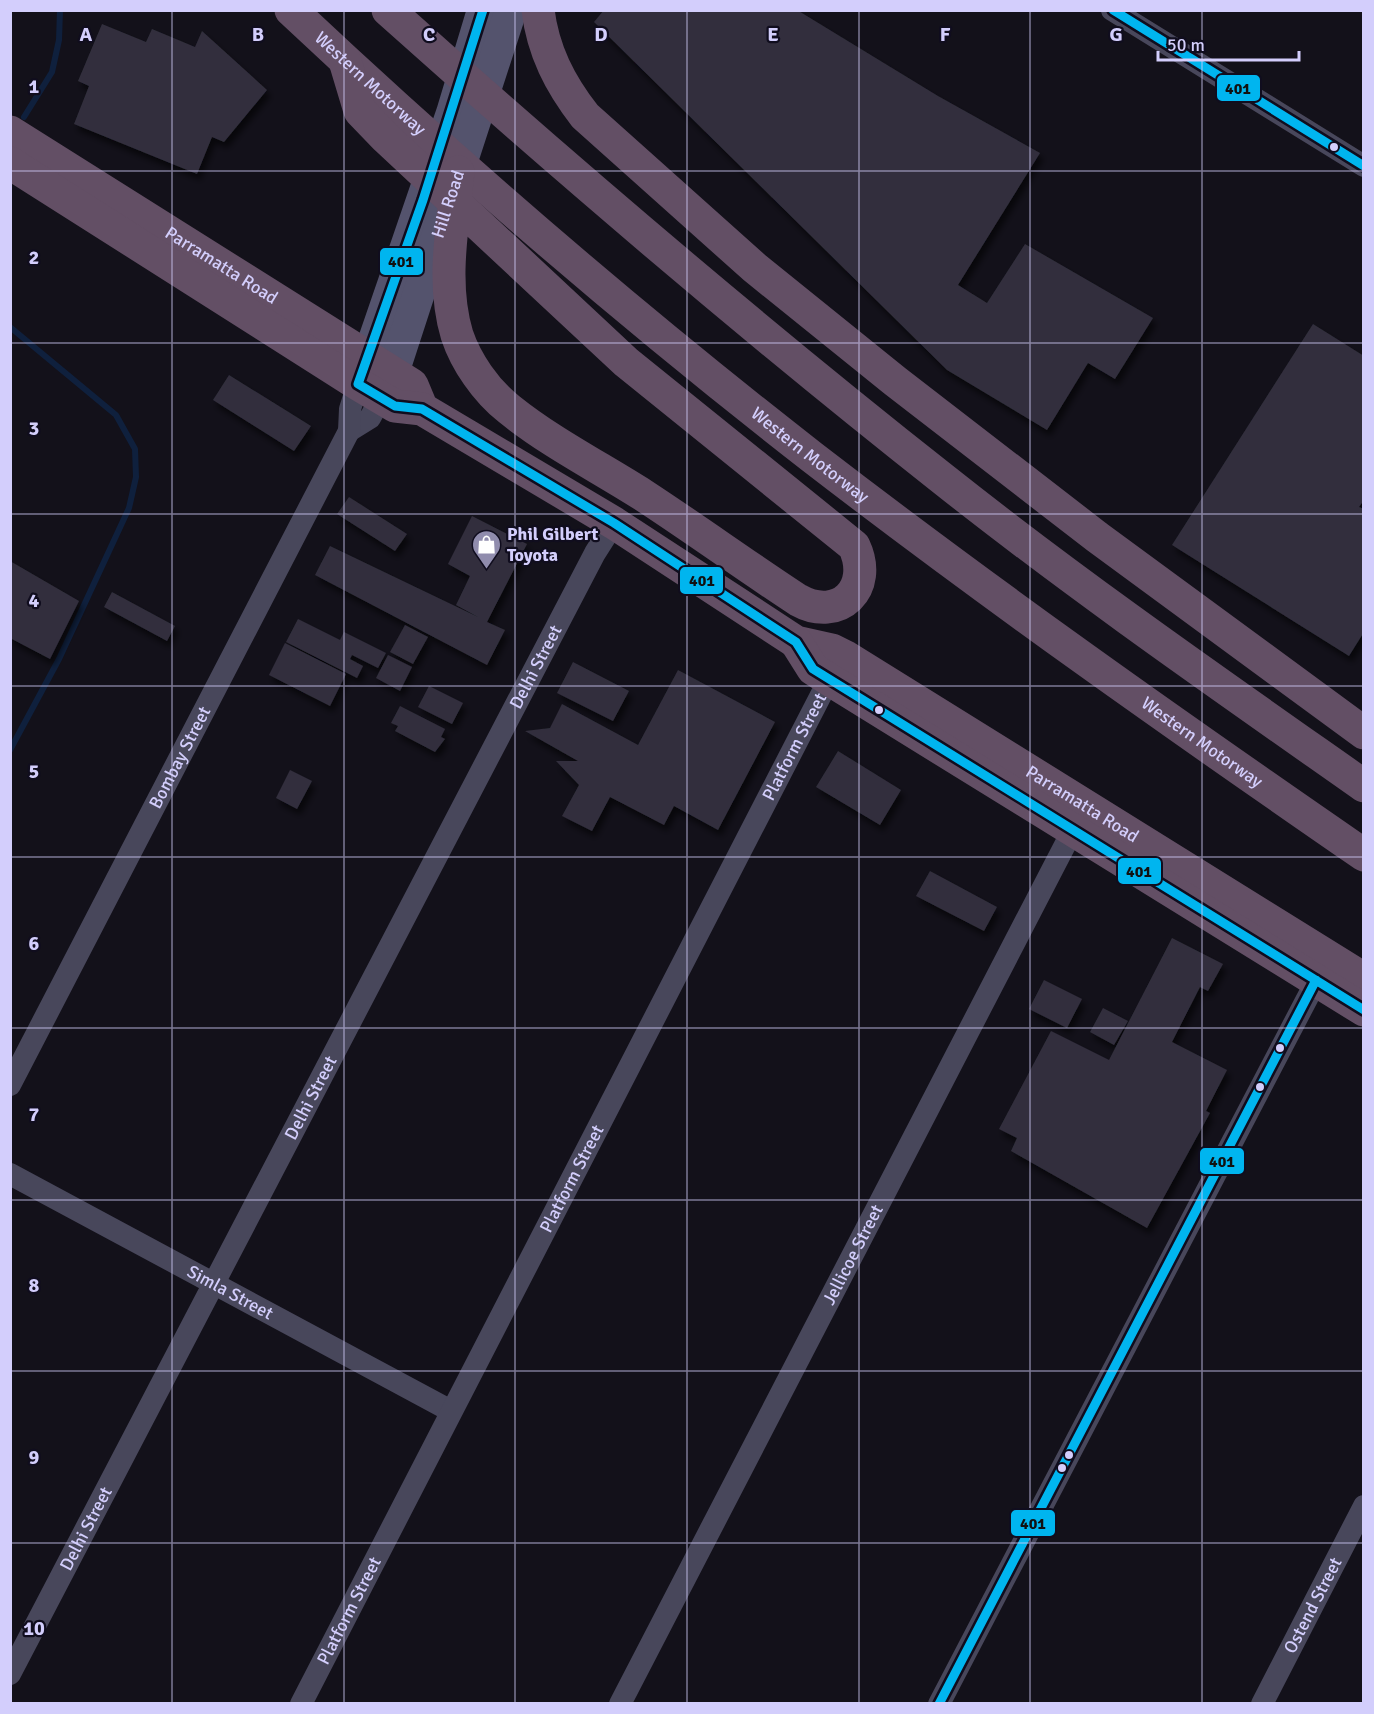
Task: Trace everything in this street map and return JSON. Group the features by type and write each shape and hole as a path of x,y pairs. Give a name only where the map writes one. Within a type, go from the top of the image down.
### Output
{"highway":[{"name":"Western Motorway","path":"291,10 345,61 392,123 508,208 641,319 812,456 962,569 1210,748 1364,855"},
{"path":"388,10 663,251 945,481 1187,661 1364,786"},
{"path":"538,10 540,25 554,70 567,94 585,116 755,268 1002,465 1364,732"},
{"path":"392,123 503,247 626,362 854,546 860,557 862,571 858,584 846,600 831,607 820,608 798,600 642,495 526,422 492,393 466,355 453,316 449,271 458,172"},
{"name":"Parramatta Road","path":"10,132 375,378"},
{"name":"Parramatta Road","path":"10,163 375,378 412,385 422,409 614,523 796,642 832,650 838,668 1323,969 1364,1010"},
{"name":"Parramatta Road","path":"1323,969 1364,979"}],"main road":[{"name":"Hill Road","path":"375,378 483,10"},
{"name":"Hill Road","path":"375,378 458,172 510,10"}],"street":[{"path":"1112,10 1364,166"},
{"name":"Bombay Street","path":"10,1085 349,431 350,409 375,378"},
{"name":"Delhi Street","path":"10,1674 595,553 614,523"},
{"name":"Platform Street","path":"301,1704 838,668"},
{"name":"Jellicoe Street","path":"620,1704 1079,818"},
{"path":"939,1704 1323,969"},
{"name":"Simla Street","path":"10,1174 451,1411"},
{"name":"Ostend Street","path":"1262,1704 1364,1506"}],"building":[{"path":"604,10 797,10 938,96 1040,153 958,285 987,303 1025,244 1153,318 1115,379 1088,363 1047,430 947,370 594,22"},
{"path":"102,24 146,42 152,29 195,47 202,31 267,90 224,142 212,137 197,174 74,124 89,86 78,81"},
{"path":"1313,324 1364,356 1364,500 1359,507 1364,509 1364,632 1349,656 1172,545"},
{"path":"229,375 311,426 294,451 213,400"},
{"path":"349,497 407,534 395,551 337,514"},
{"path":"472,516 527,544 487,622 505,630 487,665 315,575 330,546 478,617 456,605 470,576 448,564"},
{"path":"10,561 79,601 50,659 10,638"},
{"path":"112,592 175,626 167,641 104,607"},
{"path":"298,619 340,640 344,632 386,653 378,668 352,655 350,659 363,666 357,678 286,642"},
{"path":"405,625 428,637 413,664 390,652"},
{"path":"285,643 346,674 330,706 269,675"},
{"path":"388,655 412,667 400,691 376,678"},
{"path":"573,662 629,691 613,721 557,693"},
{"path":"678,670 775,722 718,830 674,806 664,825 610,797 592,831 562,816 579,785 556,761 578,761 525,731 550,728 562,704 638,745"},
{"path":"429,686 463,703 452,724 418,707"},
{"path":"400,706 445,729 441,737 445,739 435,752 395,731 398,726 391,723"},
{"path":"838,751 901,790 880,825 816,787"},
{"path":"290,770 312,781 297,809 276,798"},
{"path":"930,871 997,907 984,931 916,896"},
{"path":"1172,938 1223,964 1208,991 1200,987 1172,1042 1227,1070 1206,1111 1210,1113 1147,1228 1011,1151 1017,1138 999,1129 1051,1031 1109,1060"},
{"path":"1044,980 1082,999 1067,1028 1029,1009"},
{"path":"1103,1008 1128,1021 1114,1045 1090,1032"}],"waterway":[{"path":"24,117 52,72 59,40 60,10"},
{"path":"10,327 116,415 135,449 136,477 129,508 59,659 10,750"}],"transit line":[{"name":"401","path":"483,10 423,200 358,384 395,406 422,409 614,523 796,642 813,669 1364,1010"},
{"name":"401","path":"1113,10 1364,166"},
{"name":"401","path":"939,1704 1316,980"}],"place":[{"name":"Phil Gilbert Toyota","path":"486,570"}]}
